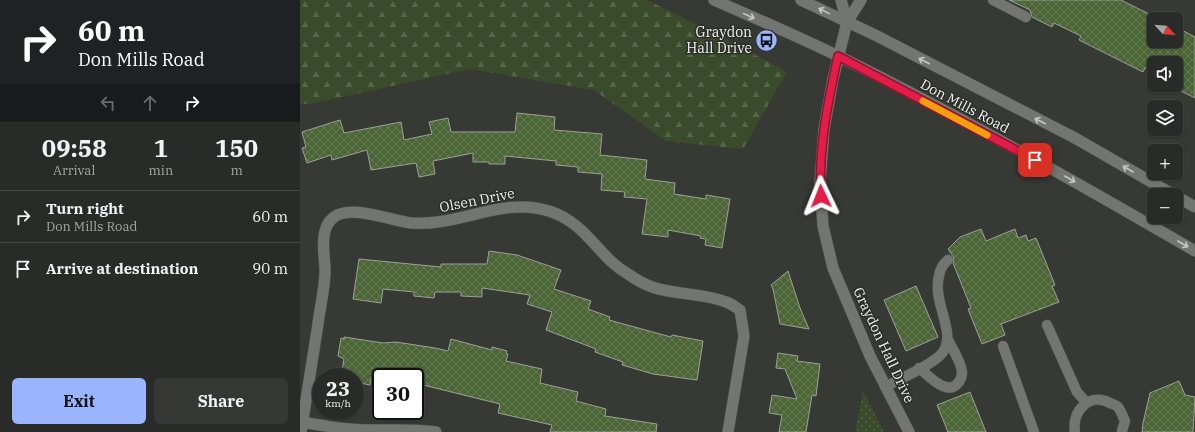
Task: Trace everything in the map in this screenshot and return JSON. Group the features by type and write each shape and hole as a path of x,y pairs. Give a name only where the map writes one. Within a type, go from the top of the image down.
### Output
{"street":[{"name":"Don Mills Road","path":"714,0 838,56 1063,175 1195,251"},
{"name":"Don Mills Road","path":"801,0 876,35 1074,138 1161,188"},
{"path":"841,0 847,22"},
{"path":"847,22 861,0"},
{"name":"Graydon Hall Drive","path":"847,22 838,56 824,129 820,181 823,226 833,268 870,356 909,432"},
{"name":"Don Mills Road","path":"1183,200 1195,207"},
{"name":"Olsen Drive","path":"301,426 325,273 324,242 326,228 333,218 344,213 356,213 411,223 438,223 496,209 530,206 549,211 568,220 589,236 606,255 626,273 652,287 727,302 740,310 744,336 728,432"},
{"path":"301,426 341,429 402,429 436,432"}],"lane":[{"path":"992,0 1026,17"},
{"path":"885,387 942,354 948,340 948,334 939,302 937,285 944,263 948,260"},
{"path":"1047,325 1077,392 1086,402"},
{"path":"919,368 940,385 949,388 956,385 962,378 962,371 948,340"},
{"path":"1003,346 1034,432"},
{"path":"1075,432 1074,426 1076,412 1086,402 1102,399 1118,407 1125,421 1122,431"}],"green space":[{"path":"300,0 647,0 718,35 787,72 743,149 666,141 594,90 470,69 310,104 300,104"},
{"path":"863,391 884,432 855,432"}],"building":[{"path":"1009,0 1121,0 1147,13 1147,48 1183,48 1183,31 1195,37 1195,98 1183,92 1183,56 1147,56 1147,69 1145,68 1143,72 1079,40 1081,36 1054,23 1052,27 1032,17 1030,10"},
{"path":"517,113 555,117 554,130 602,134 600,155 647,160 645,179 675,183 674,194 706,199 706,195 730,199 722,248 705,245 706,239 700,238 701,236 668,230 668,237 642,234 647,199 624,197 625,192 601,190 602,174 578,172 578,167 556,165 556,161 505,156 505,164 489,164 489,162 473,162 473,153 433,161 435,174 419,177 416,163 371,170 367,150 332,160 331,155 307,163 302,148 306,147 302,132 340,120 344,133 401,122 404,140 432,134 429,122 448,118 451,132 515,132"},
{"path":"981,229 986,241 1015,229 1018,238 1026,235 1028,241 1036,238 1055,285 1052,286 1059,302 1001,324 1005,335 982,344 968,309 971,308 953,263 954,258 948,249 960,237"},
{"path":"489,251 517,255 561,270 554,289 591,301 588,309 610,317 609,320 671,337 672,335 703,341 697,380 653,374 622,365 623,362 595,352 596,349 546,330 552,312 527,304 530,295 482,288 482,297 461,296 461,292 435,292 434,298 414,296 414,292 383,289 381,303 353,299 359,259 441,267 441,264 487,264"},
{"path":"788,271 800,308 809,329 780,324 771,285"},
{"path":"916,286 938,337 906,351 884,300"},
{"path":"344,337 383,343 396,342 448,351 451,339 492,350 492,347 507,351 506,353 508,354 506,361 542,369 540,383 578,392 576,401 606,409 605,416 657,424 656,432 550,432 552,425 498,413 500,404 424,385 424,368 372,368 370,385 364,384 364,368 342,368 344,359 338,356 341,338 344,339"},
{"path":"778,353 798,356 797,361 820,364 816,396 812,395 806,432 779,432 782,415 769,413 772,395 797,399 785,369 776,368"},
{"path":"1179,381 1185,395 1195,397 1193,432 1142,432 1150,393"},
{"path":"970,392 986,432 948,432 937,405"}],"slow traffic":[{"path":"923,101 987,135"}],"place":[{"name":"Graydon Hall Drive","path":"767,40"}],"route":[{"path":"821,196 820,181 824,129 838,56 1035,160"}]}
